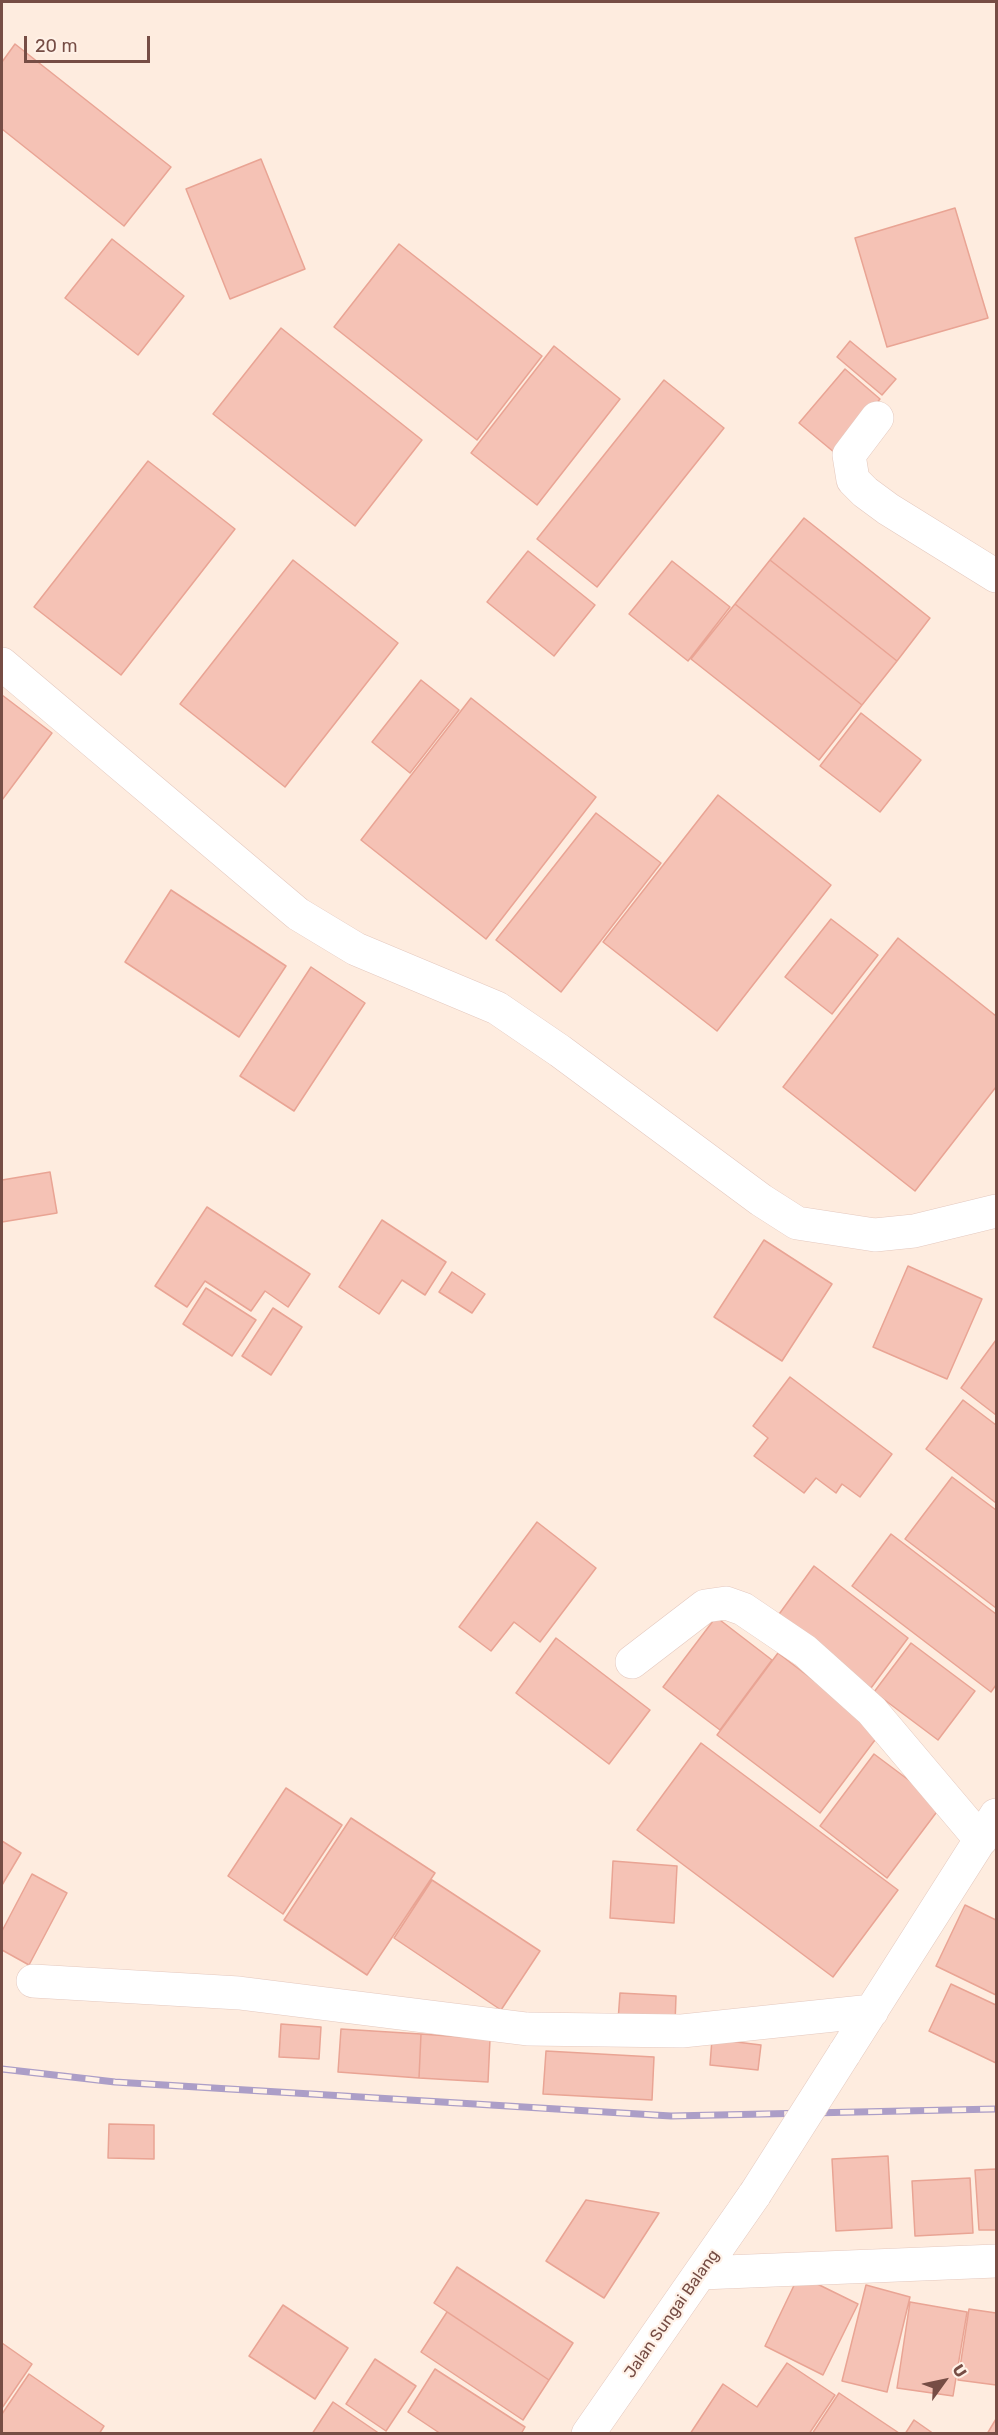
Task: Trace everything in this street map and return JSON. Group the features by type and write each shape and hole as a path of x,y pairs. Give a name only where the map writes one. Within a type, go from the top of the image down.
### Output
{"street":[{"path":"877,418 849,455 853,480 888,509 996,576"},
{"path":"2,664 298,914 356,949 497,1008 560,1051 761,1200 797,1223 875,1235 914,1231 996,1211"},
{"path":"632,1662 705,1606 726,1603 743,1609 805,1651 872,1711 988,1827"},
{"name":"Jalan Sungai Balang","path":"588,2433 755,2194 988,1827"},
{"path":"33,1981 239,1993 526,2029 682,2031 872,2011"},
{"path":"701,2272 996,2261"}],"building":[{"path":"15,44 171,167 124,226 2,129 2,62"},
{"path":"261,159 305,269 230,299 186,189"},
{"path":"955,208 988,318 887,347 855,238"},
{"path":"112,239 184,296 138,355 65,298"},
{"path":"399,244 542,356 477,440 334,327"},
{"path":"281,328 422,440 355,526 213,414"},
{"path":"850,341 896,379 882,395 837,357"},
{"path":"554,346 620,399 537,505 471,453"},
{"path":"845,369 880,399 835,453 799,423"},
{"path":"664,380 724,428 597,587 537,539"},
{"path":"148,461 235,529 121,675 34,607"},
{"path":"804,518 930,618 897,661 770,560"},
{"path":"528,551 595,605 554,656 487,602"},
{"path":"293,560 398,643 285,787 180,704"},
{"path":"770,560 897,661 862,705 735,604"},
{"path":"672,561 730,607 688,661 629,614"},
{"path":"735,604 862,705 819,760 691,659"},
{"path":"421,680 459,710 410,773 372,742"},
{"path":"2,695 52,733 2,800"},
{"path":"471,698 596,797 486,939 361,840"},
{"path":"861,713 921,760 880,812 820,766"},
{"path":"718,795 831,885 717,1031 603,942"},
{"path":"596,813 661,863 561,992 496,940"},
{"path":"171,890 286,966 239,1037 125,962"},
{"path":"831,919 878,955 832,1014 785,977"},
{"path":"898,938 996,1016 996,1087 915,1191 783,1087"},
{"path":"311,967 365,1003 294,1111 240,1076"},
{"path":"50,1172 57,1213 2,1222 2,1180"},
{"path":"207,1207 310,1274 288,1307 265,1291 251,1311 205,1281 187,1307 155,1286"},
{"path":"382,1220 446,1262 425,1295 402,1280 379,1314 339,1287"},
{"path":"764,1240 832,1284 782,1361 714,1317"},
{"path":"908,1266 982,1299 947,1379 873,1347"},
{"path":"452,1272 485,1294 472,1313 439,1292"},
{"path":"206,1288 256,1320 232,1356 183,1324"},
{"path":"273,1308 302,1327 271,1375 242,1356"},
{"path":"996,1340 996,1415 961,1388"},
{"path":"790,1377 892,1454 860,1497 842,1484 836,1493 816,1478 804,1493 754,1456 768,1438 753,1426"},
{"path":"963,1400 996,1425 996,1503 926,1449"},
{"path":"952,1477 996,1510 996,1608 905,1539"},
{"path":"537,1522 596,1568 540,1642 514,1622 491,1651 459,1627"},
{"path":"891,1534 996,1614 996,1685 991,1692 852,1586"},
{"path":"814,1566 908,1638 871,1688 777,1617"},
{"path":"716,1617 772,1660 720,1730 663,1687"},
{"path":"556,1638 650,1710 609,1764 516,1693"},
{"path":"911,1643 975,1691 938,1740 874,1692"},
{"path":"778,1653 881,1732 820,1813 717,1735"},
{"path":"701,1743 898,1890 833,1977 637,1830"},
{"path":"874,1754 942,1805 887,1878 820,1826"},
{"path":"286,1788 342,1825 283,1914 228,1876"},
{"path":"351,1818 435,1873 367,1975 284,1920"},
{"path":"2,1841 21,1853 2,1885"},
{"path":"613,1861 677,1866 674,1923 610,1918"},
{"path":"32,1874 67,1893 29,1965 2,1950 2,1931"},
{"path":"432,1880 540,1951 501,2010 394,1938"},
{"path":"965,1905 996,1920 996,1995 936,1966"},
{"path":"951,1984 996,2005 996,2063 929,2031"},
{"path":"620,1993 676,1996 675,2024 618,2021"},
{"path":"281,2024 321,2027 319,2059 279,2057"},
{"path":"341,2029 421,2034 419,2078 338,2072"},
{"path":"421,2034 490,2039 488,2082 419,2078"},
{"path":"712,2039 761,2045 758,2070 710,2065"},
{"path":"546,2051 654,2057 652,2100 543,2094"},
{"path":"109,2124 154,2125 154,2159 108,2158"},
{"path":"888,2156 892,2228 836,2231 832,2159"},
{"path":"996,2169 996,2230 979,2230 975,2170"},
{"path":"970,2178 973,2233 915,2236 912,2181"},
{"path":"586,2200 659,2213 604,2298 546,2261"},
{"path":"457,2267 573,2343 549,2380 434,2303"},
{"path":"799,2275 858,2304 823,2375 765,2346"},
{"path":"866,2285 910,2297 887,2392 842,2381"},
{"path":"910,2302 967,2312 953,2396 897,2388"},
{"path":"283,2305 348,2348 315,2399 249,2356"},
{"path":"969,2309 996,2313 996,2385 958,2380"},
{"path":"447,2312 549,2380 523,2420 421,2352"},
{"path":"2,2343 32,2364 2,2408"},
{"path":"375,2359 416,2386 386,2431 346,2404"},
{"path":"787,2363 835,2395 809,2434 690,2434 723,2384 757,2407"},
{"path":"435,2369 525,2427 521,2434 441,2434 408,2412"},
{"path":"29,2374 104,2426 99,2434 2,2434 2,2414"},
{"path":"839,2393 899,2433 899,2434 812,2434"},
{"path":"333,2402 380,2434 312,2434"},
{"path":"996,2419 996,2434 987,2434"},
{"path":"914,2420 934,2434 905,2434"}],"railway":[{"path":"2,2069 115,2082 671,2116 996,2109"}]}
